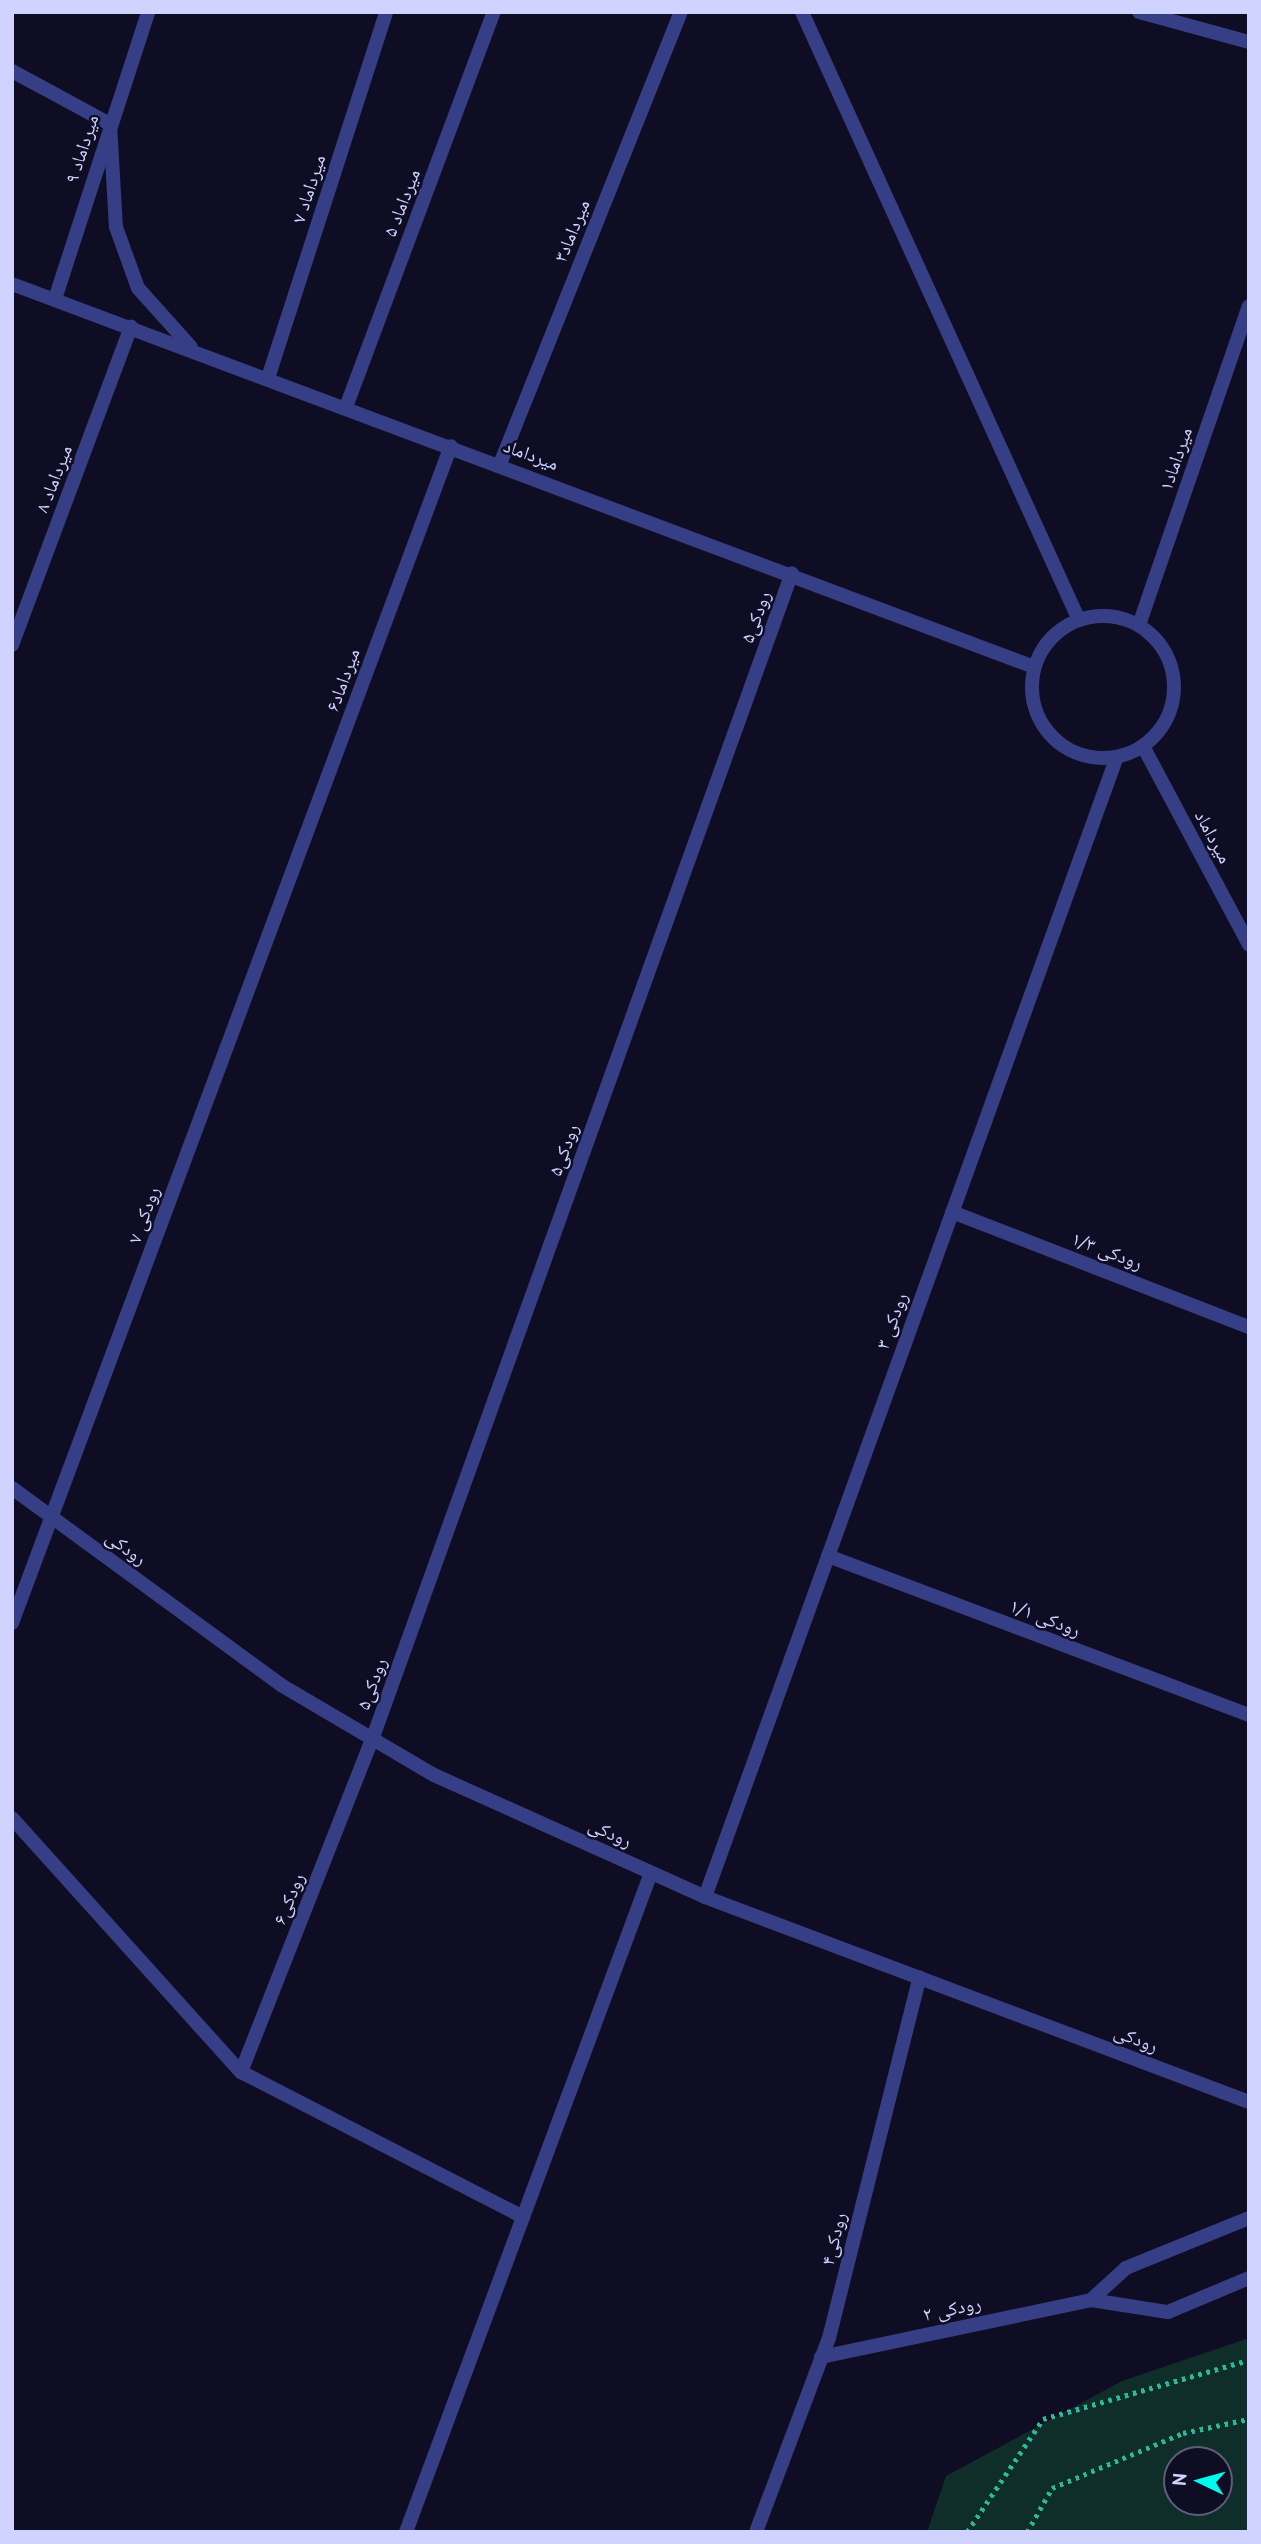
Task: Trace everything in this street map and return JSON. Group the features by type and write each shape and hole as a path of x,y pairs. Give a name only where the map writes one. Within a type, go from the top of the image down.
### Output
{"street":[{"name":"میرداماد ۹","path":"55,299 148,12"},
{"name":"میرداماد ۷","path":"268,378 386,12"},
{"name":"میرداماد ۵","path":"346,407 494,12"},
{"name":"میرداماد۳","path":"500,464 681,12"},
{"path":"802,12 1079,620"},
{"path":"1139,12 1159,15 1249,42"},
{"path":"12,71 110,124 116,227 138,288 194,350"},
{"name":"میرداماد","path":"12,284 792,573 1034,667"},
{"name":"میرداماد۱","path":"1139,625 1249,306"},
{"name":"میرداماد ۸","path":"12,645 131,327"},
{"name":"میرداماد۶","path":"272,927 451,446"},
{"name":"رودکی۵","path":"372,1740 792,573"},
{"path":"1110,616 1139,625 1161,645 1173,671 1174,700 1164,727 1144,748 1115,759 1080,756 1049,736 1033,703 1034,667 1051,638 1079,620 1110,616"},
{"name":"میرداماد","path":"1144,748 1249,945"},
{"name":"رودکی ۳","path":"705,1897 1115,759"},
{"name":"رودکی ۷","path":"12,1623 272,927"},
{"name":"رودکی ۱/۳","path":"952,1212 1249,1326"},
{"name":"رودکی","path":"12,1488 281,1685 434,1775 705,1897 1249,2102"},
{"name":"رودکی ۱/۱","path":"828,1556 1249,1715"},
{"name":"رودکی۶","path":"241,2073 372,1740"},
{"path":"12,1818 241,2073 523,2217"},
{"path":"406,2532 651,1873"},
{"name":"رودکی۴","path":"756,2532 821,2357 920,1978"},
{"path":"1091,2300 1126,2268 1249,2218"},
{"name":"رودکی ۲","path":"821,2357 1091,2300 1168,2312 1249,2278"}],"path":[{"path":"967,2532 1043,2420 1249,2360"},
{"path":"1027,2532 1052,2488 1183,2433 1249,2419"}],"green space":[{"path":"1249,2338 1249,2532 927,2532 946,2476 1122,2381"}]}
